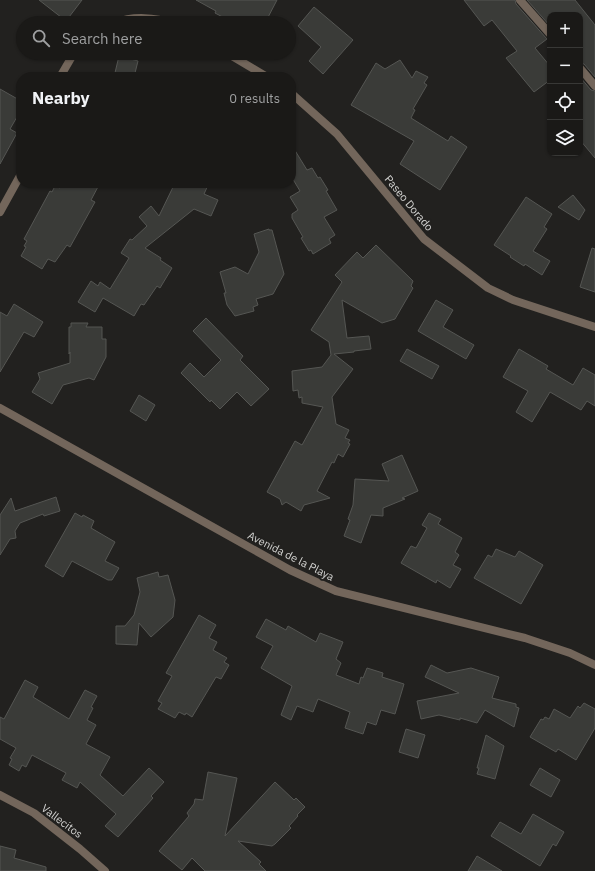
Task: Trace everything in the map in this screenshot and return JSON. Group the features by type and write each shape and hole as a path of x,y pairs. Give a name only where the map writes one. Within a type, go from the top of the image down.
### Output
{"street":[{"path":"520,0 547,31"},
{"path":"63,72 70,60"},
{"path":"239,60 259,72"},
{"path":"583,72 595,86"},
{"name":"Paseo Dorado","path":"296,97 337,134 424,239 488,288 513,300 595,327"},
{"path":"0,212 16,183"},
{"name":"Avenida de la Playa","path":"0,408 290,570 336,591 525,638 570,653 595,665"},
{"name":"Vallecitos","path":"0,794 34,813 80,848 105,871"}],"building":[{"path":"39,0 82,0 70,16 60,16"},
{"path":"196,0 277,0 269,16 221,16 215,13 216,11"},
{"path":"464,0 515,0 516,4 547,39 535,48 547,62 547,82 534,92 506,58 517,51 492,20 484,26"},
{"path":"527,0 575,0 595,25 595,77 583,64 583,12 547,12 547,23"},
{"path":"314,7 353,40 323,74 309,61 321,47 298,26"},
{"path":"118,60 138,61 135,72 115,72"},
{"path":"400,60 412,78 416,71 428,77 424,83 427,85 413,109 415,110 411,118 448,141 451,136 467,147 440,190 400,164 414,141 351,105 376,63 385,69"},
{"path":"583,81 591,90 595,91 595,158 583,144"},
{"path":"0,89 16,98 16,119 10,129 16,132 16,135 0,164"},
{"path":"296,152 307,170 312,168 318,178 320,177 337,210 324,217 335,235 329,239 331,243 313,254 311,250 309,251 301,238 303,237 292,218 292,214 298,210 290,197 300,191 296,184"},
{"path":"54,188 97,188 91,200 95,202 70,247 67,245 55,262 48,259 42,269 21,256 26,247 24,246 27,241 24,239 50,191 52,192"},
{"path":"173,188 207,188 204,194 218,200 211,216 194,209 145,248 161,258 160,260 172,268 160,288 157,286 144,305 141,304 134,316 103,298 95,312 78,302 91,281 98,286 100,282 110,289 129,258 121,253 130,239 132,240 147,226 139,217 151,206 159,216"},
{"path":"573,195 585,210 579,220 558,207"},
{"path":"526,197 552,214 544,227 547,229 533,251 550,261 542,275 525,264 524,266 494,245"},
{"path":"269,229 272,230 284,274 273,294 256,299 258,305 253,307 254,311 235,316 227,305 224,293 226,293 220,272 235,267 248,274 259,252 254,234"},
{"path":"376,245 413,281 411,286 413,288 395,319 382,323 342,300 347,338 369,336 371,349 334,354 353,369 332,397 336,424 349,430 345,438 350,440 348,443 350,444 343,457 338,454 334,463 332,462 317,491 330,498 304,505 301,511 286,502 282,505 280,499 267,492 295,441 302,445 323,407 302,403 302,397 299,398 298,390 293,391 292,371 322,367 331,355 329,342 311,330 342,282 335,275 357,252 363,258"},
{"path":"592,248 595,249 595,292 580,287"},
{"path":"436,300 453,310 443,327 474,345 466,359 418,331"},
{"path":"14,304 43,322 34,337 24,332 0,372 0,312 7,316"},
{"path":"206,318 243,356 240,360 269,389 251,406 237,392 220,409 211,400 210,402 181,373 190,363 204,377 221,360 193,331"},
{"path":"71,323 88,323 86,327 102,327 102,339 106,339 106,357 94,380 89,378 63,385 52,404 32,392 40,379 38,373 70,363 69,327 71,327"},
{"path":"407,349 439,366 432,379 400,361"},
{"path":"519,349 548,366 546,369 573,385 583,368 595,375 595,406 587,401 581,410 550,392 532,422 516,412 528,391 503,377"},
{"path":"139,395 155,405 146,421 130,411"},
{"path":"402,455 418,491 402,498 405,499 383,508 383,516 371,515 361,543 344,536 350,520 348,519 353,505 355,479 389,481 382,464"},
{"path":"56,497 60,511 44,516 43,514 20,523 15,531 16,538 10,539 0,555 0,515 11,498 15,511"},
{"path":"75,513 82,517 83,515 94,521 91,528 115,542 105,561 119,568 112,580 108,580 72,561 63,577 45,566"},
{"path":"429,513 441,519 438,524 462,538 455,552 459,555 453,565 461,569 450,588 437,580 436,583 401,563 411,546 416,548 427,528 422,525"},
{"path":"496,549 515,557 519,551 543,565 521,604 474,578 488,555 492,557"},
{"path":"158,572 159,577 168,575 175,600 173,617 151,637 139,623 137,645 116,644 116,626 125,626 134,615 140,592 137,578"},
{"path":"199,615 216,625 209,638 217,642 213,650 227,658 224,662 229,665 221,679 216,677 192,717 186,713 185,715 179,712 175,718 158,709 162,703 158,701 172,676 166,673"},
{"path":"266,619 286,630 288,626 316,642 320,633 343,642 336,659 341,663 336,675 359,684 361,677 363,678 367,668 383,673 382,677 404,684 395,714 381,710 376,725 367,722 363,734 345,728 350,712 318,699 313,712 297,706 291,720 281,715 292,686 261,668 273,646 256,637"},
{"path":"431,665 447,673 471,668 499,677 492,698 516,704 516,707 519,708 514,727 485,710 477,723 460,718 460,720 439,715 421,719 417,701 459,693 425,677"},
{"path":"25,680 38,687 33,697 69,719 85,690 97,696 91,707 93,708 87,720 96,725 86,744 110,757 100,775 123,796 149,768 164,782 151,796 153,798 118,837 105,826 116,814 80,782 77,788 62,780 66,773 32,755 26,767 22,765 19,771 9,765 12,759 10,758 16,748 0,739 0,717 4,719"},
{"path":"584,703 595,709 595,728 576,760 558,749 556,752 530,737 541,719 543,720 545,717 549,719 554,709 570,718 578,706 580,708"},
{"path":"406,729 425,735 418,758 399,752"},
{"path":"486,735 504,746 495,779 477,774 479,768 477,768"},
{"path":"540,768 560,780 551,797 530,785"},
{"path":"208,772 237,778 225,836 275,782 294,800 296,798 305,807 289,826 291,828 272,846 238,841 261,862 259,864 266,871 205,871 192,858 182,870 159,851 189,816 187,813 194,804 195,799 203,800"},
{"path":"533,814 564,832 556,846 553,844 540,866 491,836 500,822 521,834"},
{"path":"0,846 16,850 14,858 46,867 46,871 0,871"},
{"path":"477,856 502,871 468,871"}]}
